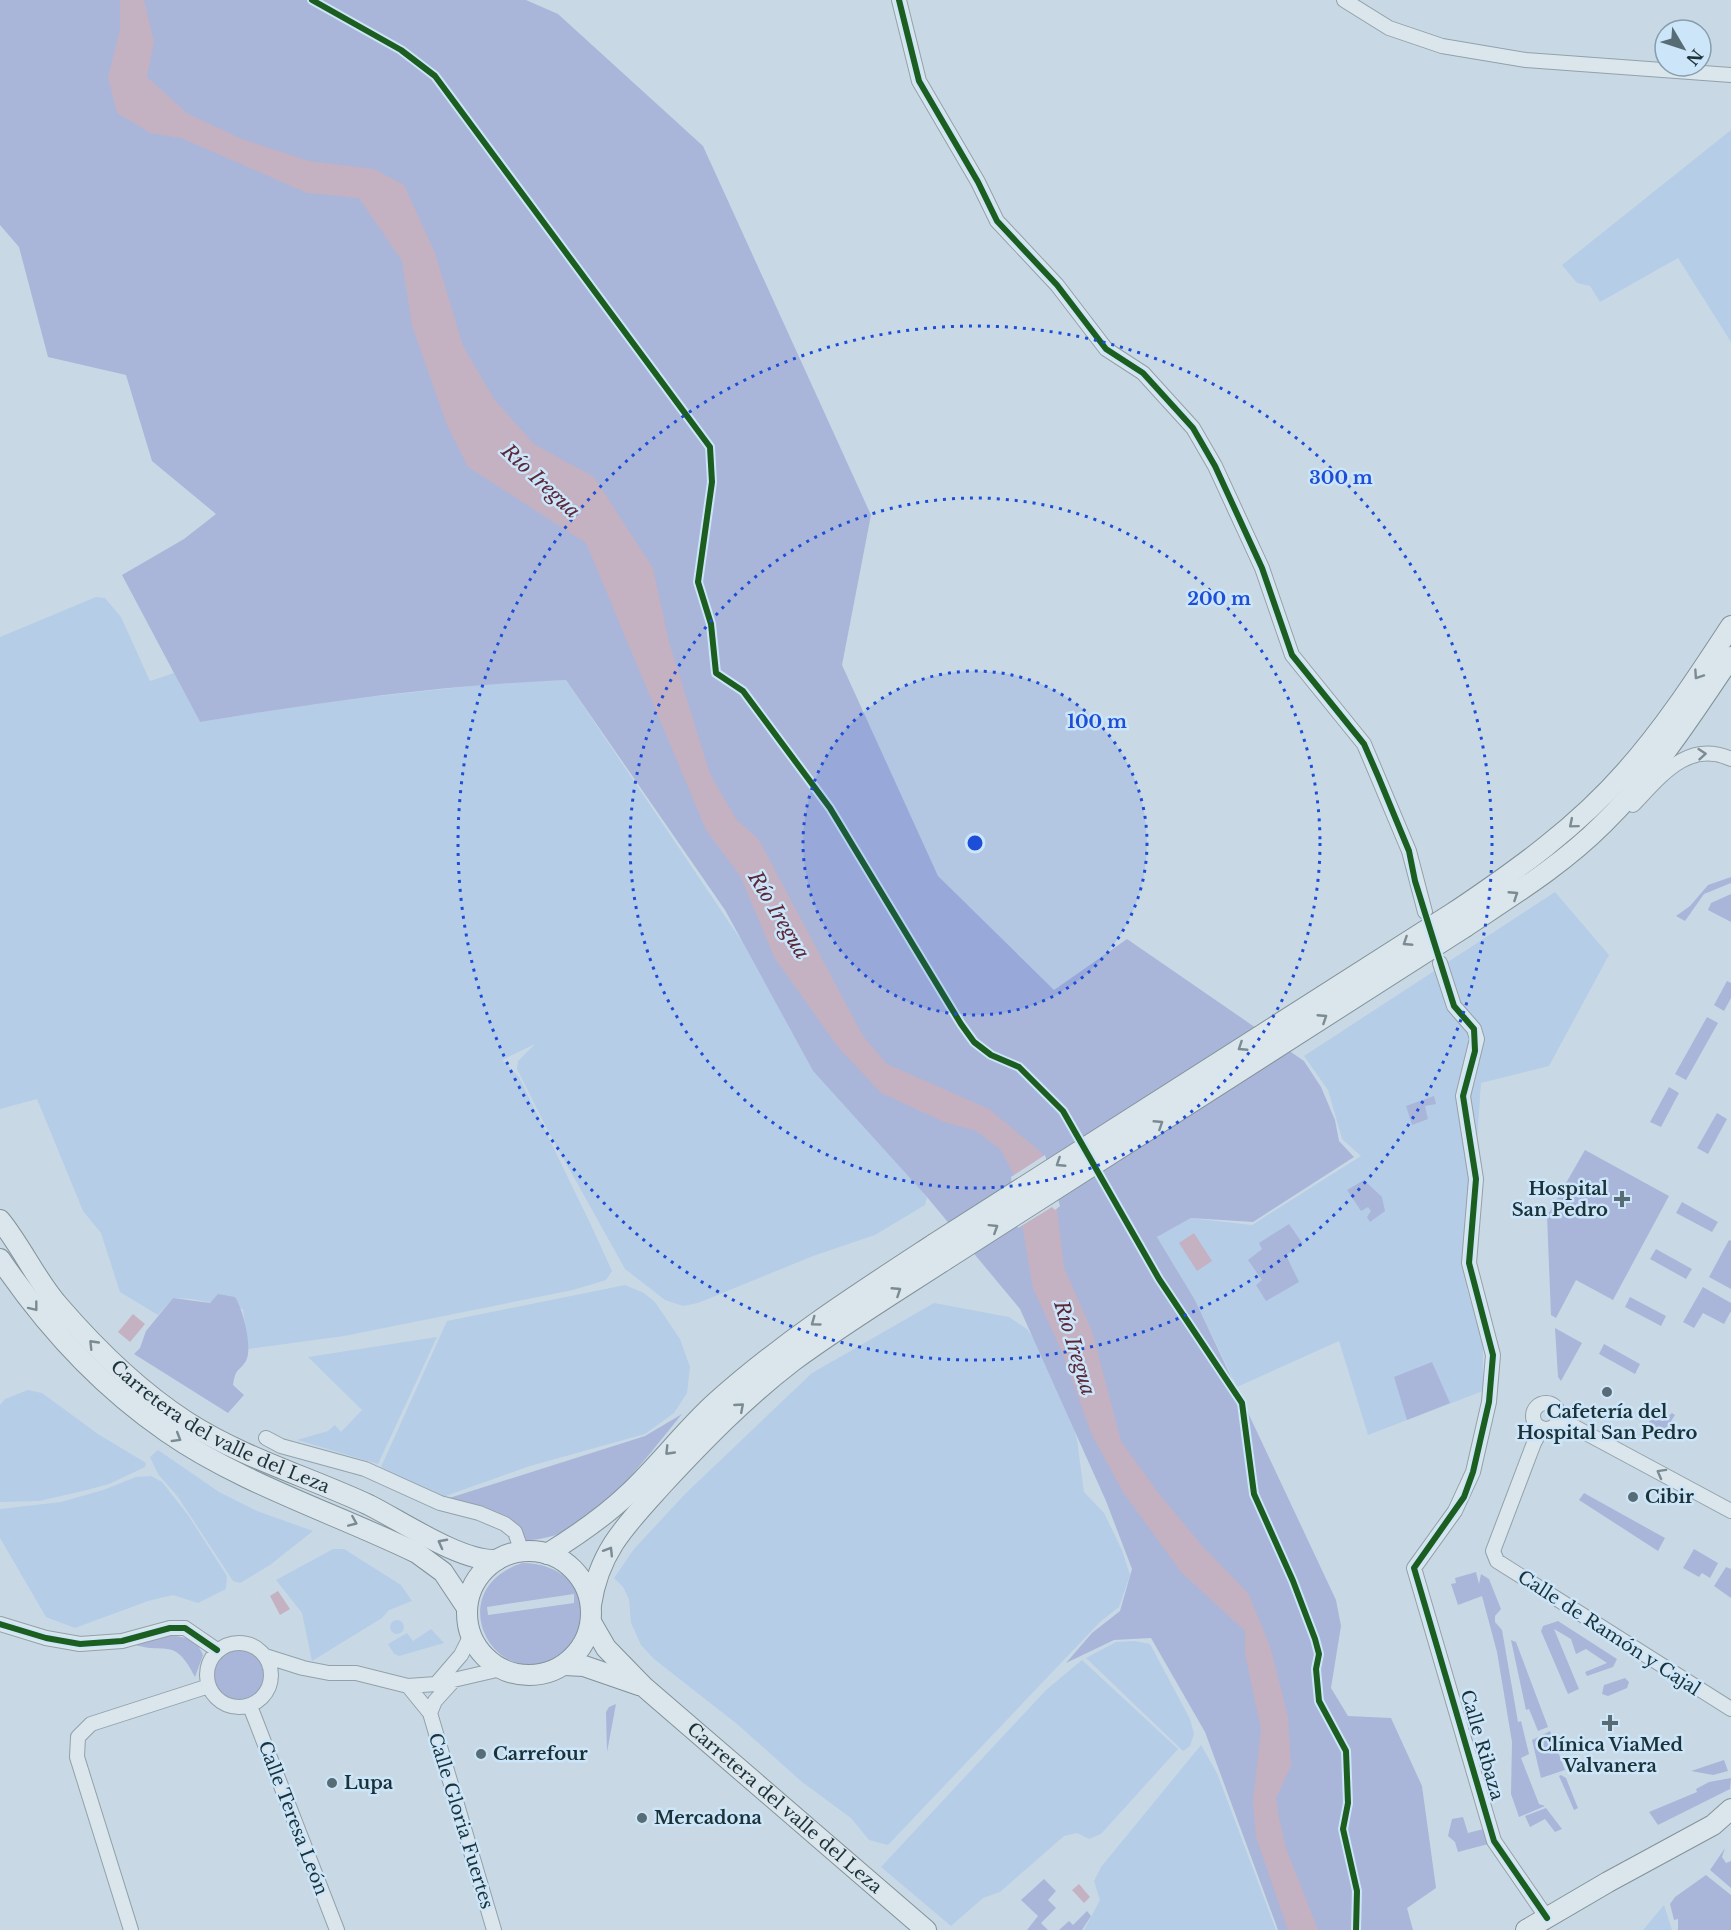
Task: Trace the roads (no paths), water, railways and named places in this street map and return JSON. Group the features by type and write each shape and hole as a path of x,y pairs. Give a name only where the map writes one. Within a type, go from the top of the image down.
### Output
{"main road":[{"path":"1460,919 1584,815 1625,772 1666,723 1731,626"},
{"path":"547,1554 592,1525 629,1493 715,1403 779,1349 818,1320 940,1252 1460,919 1535,881 1595,831 1631,795 1671,745 1731,657"},
{"name":"Carretera del valle del Leza","path":"0,1220 57,1304 78,1328 132,1381 189,1423 266,1463 368,1505 473,1558 497,1560"},
{"path":"591,1613 581,1579 560,1559 547,1554 522,1552 497,1560 480,1575 467,1608 471,1635 483,1655 501,1669 512,1673 536,1675 564,1665 579,1650 591,1613 595,1579 607,1554 628,1524 733,1413 824,1339 940,1252"},
{"name":"Carretera del valle del Leza","path":"0,1259 34,1308 70,1350 104,1382 168,1433 239,1472 417,1552 443,1572 467,1608"},
{"name":"Carretera del valle del Leza","path":"591,1613 606,1648 643,1686 926,1930"},
{"name":"Carretera del valle del Leza","path":"564,1665 584,1666 643,1686"},
{"path":"1526,1930 1608,1881 1722,1825 1731,1809"}],"street":[{"path":"899,0 919,81 978,182 997,221 1057,285 1106,349 1143,373 1193,428 1215,466 1262,568 1292,655 1364,744 1409,851 1425,912"},
{"path":"1344,0 1389,28 1442,46 1526,60 1731,75"},
{"path":"1535,881 1575,861 1598,842 1674,763 1701,753 1731,759"},
{"name":"Calle Ribaza","path":"1441,965 1454,1006 1474,1029 1477,1039 1463,1096 1476,1179 1468,1263 1493,1355 1489,1402 1473,1472 1455,1511 1414,1568 1494,1841 1547,1917"},
{"path":"1545,1403 1552,1405 1558,1411 1558,1418 1554,1425 1542,1428 1533,1420 1533,1412 1538,1405 1545,1403"},
{"path":"1558,1418 1731,1511"},
{"name":"Calle de Ramón y Cajal","path":"1542,1428 1534,1443 1493,1551 1497,1561 1731,1709"},
{"path":"266,1438 281,1446 365,1469 440,1503 479,1513 506,1524 515,1532 522,1552"},
{"path":"0,1624 46,1638 80,1644 122,1641 170,1628 185,1628 217,1650"},
{"path":"436,1684 461,1655 471,1635"},
{"path":"239,1643 258,1649 265,1656 269,1664 270,1680 266,1693 250,1706 230,1706 213,1695 207,1670 217,1650 239,1643"},
{"path":"265,1656 286,1664 329,1673 356,1673 408,1686 436,1684 501,1669"},
{"path":"270,1680 286,1664"},
{"path":"408,1686 430,1713 435,1701 454,1680"},
{"path":"131,1930 77,1757 78,1737 91,1724 209,1686"},
{"name":"Calle Teresa León","path":"250,1706 337,1930"},
{"name":"Calle Gloria Fuertes","path":"430,1713 494,1930"}],"water":[{"name":"Río Iregua","path":"120,0 144,0 154,41 147,77 188,114 242,139 309,161 374,169 404,185 435,253 463,346 494,399 534,444 594,477 653,568 669,642 710,774 736,819 759,840 863,1036 887,1064 989,1109 1042,1153 1057,1208 1064,1268 1092,1331 1121,1441 1156,1490 1204,1548 1248,1593 1270,1646 1288,1717 1291,1766 1276,1798 1279,1818 1286,1848 1318,1930 1288,1930 1256,1837 1253,1801 1261,1729 1245,1654 1245,1631 1181,1572 1123,1492 1091,1433 1062,1352 1033,1288 1013,1173 1000,1149 976,1131 944,1122 881,1093 838,1047 774,957 741,877 706,830 586,543 468,467 447,425 412,326 402,261 359,198 307,193 181,138 150,133 117,113 108,77 120,30"},
{"path":"1194,1233 1212,1261 1197,1271 1179,1243"},
{"path":"133,1314 145,1324 130,1342 118,1332"},
{"path":"278,1591 290,1609 280,1615 270,1596"},
{"path":"1079,1884 1090,1897 1084,1903 1072,1890"}],"place":[{"name":"Hospital San Pedro","path":"1622,1199"},
{"name":"Cafetería del Hospital San Pedro","path":"1607,1392"},
{"name":"Cibir","path":"1633,1497"},
{"name":"Clínica ViaMed Valvanera","path":"1610,1723"},
{"name":"Carrefour","path":"481,1754"},
{"name":"Lupa","path":"332,1783"},
{"name":"Mercadona","path":"642,1818"}]}
